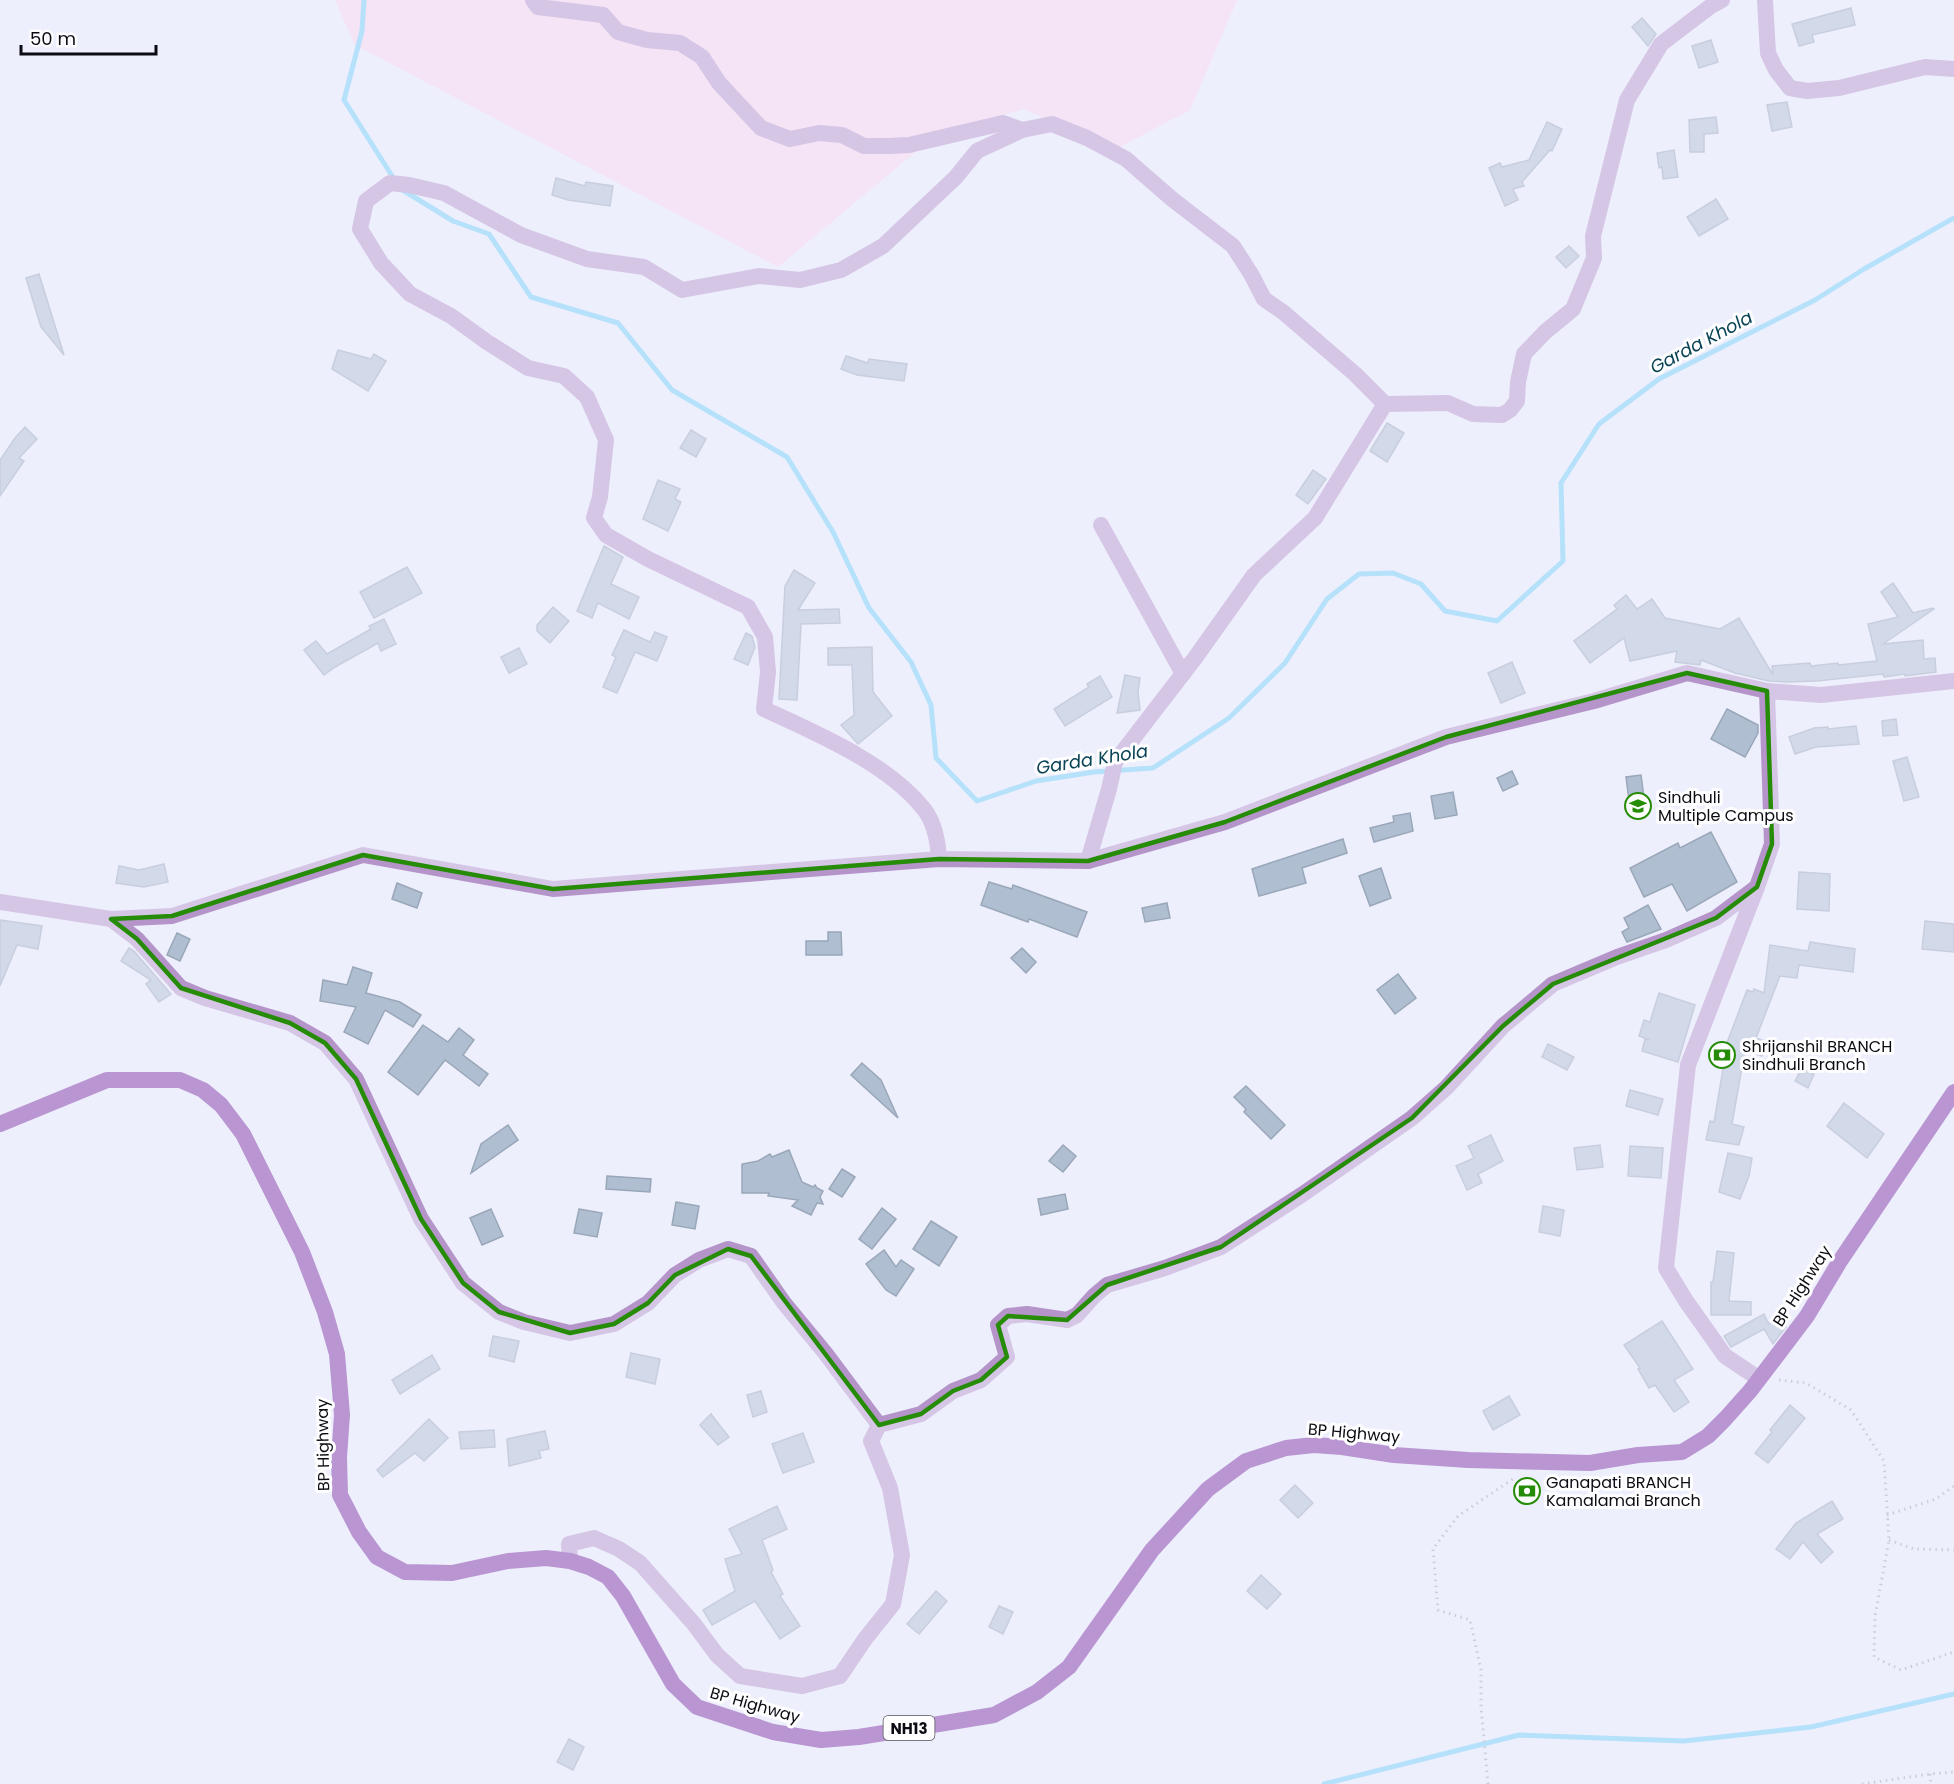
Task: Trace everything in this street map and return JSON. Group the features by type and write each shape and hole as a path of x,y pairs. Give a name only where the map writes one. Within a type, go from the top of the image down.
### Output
{"highway":[{"name":"BP Highway","path":"0,1124 107,1080 180,1080 203,1090 221,1105 243,1134 302,1252 325,1312 337,1354 342,1405 339,1457 340,1495 359,1532 377,1557 405,1572 452,1573 508,1561 546,1558 570,1561 589,1567 608,1577 628,1605 673,1684 698,1707 773,1732 821,1740 859,1737 994,1715 1037,1692 1069,1667 1152,1550 1209,1489 1246,1461 1286,1448 1314,1445 1447,1459 1590,1463 1638,1455 1682,1452 1708,1437 1750,1391 1807,1316 1846,1251 1954,1092"}],"street":[{"path":"533,0 538,7 603,15 618,32 647,40 680,43 702,57 719,83 761,128 790,139 819,133 842,135 864,146 890,146 909,145 1003,123 1022,130"},
{"path":"939,860 938,837 924,809 893,778 852,753 764,709 768,672 765,638 748,607 648,559 606,535 594,518 600,497 606,440 587,397 564,376 528,368 452,316 410,294 381,263 360,229 366,201 390,183 410,185 444,194 521,235 587,259 644,267 682,290 759,276 800,280 841,270 883,246 956,177 977,152 1022,130 1052,124 1087,138 1126,159 1172,199 1233,246 1251,273 1264,299 1355,374 1385,404 1448,403 1473,414 1502,415 1510,410 1517,401 1518,382 1524,354 1545,332 1573,309 1594,258 1593,236 1627,100 1661,44 1722,0"},
{"path":"1765,0 1767,53 1776,70 1790,88 1807,91 1839,88 1926,67 1954,69"},
{"path":"1088,861 1115,762 1183,674 1254,575 1315,518 1385,404"},
{"path":"1101,525 1183,674"},
{"path":"0,902 111,919 172,916 363,855 553,889 939,860 1088,861 1225,822 1446,737 1594,701 1687,673 1767,691 1821,695 1954,681"},
{"path":"1758,1378 1725,1356 1666,1268 1688,1065 1772,844 1767,691"},
{"path":"570,1561 569,1545 594,1538 619,1549 640,1563 694,1624 717,1656 740,1676 802,1686 840,1676 865,1639 893,1604 902,1555 890,1488 871,1441 879,1425 921,1414 953,1391 981,1380 1007,1357 998,1325 1008,1316 1027,1314 1067,1320 1077,1315 1107,1285 1165,1268 1221,1247 1412,1118 1446,1088 1503,1026 1553,984 1716,918 1757,887"},
{"path":"111,919 137,939 181,988 205,998 290,1023 325,1043 356,1079 421,1219 463,1283 499,1312 524,1322 570,1333 614,1324 648,1303 675,1275 699,1260 728,1249 751,1256 784,1303 826,1354 879,1425"}],"path":[{"path":"1758,1378 1806,1383 1851,1410 1884,1461 1889,1540 1875,1616 1874,1657 1901,1670 1954,1652"},
{"path":"1488,1784 1481,1707 1481,1670 1470,1620 1438,1610 1434,1549 1458,1516 1515,1479"},
{"path":"1887,1515 1936,1499 1954,1486"},
{"path":"1889,1540 1914,1548 1954,1550"},
{"path":"1862,1784 1954,1772"},
{"path":"1930,1774 1931,1784"}],"highlighted area":[{"path":"1687,673 1767,691 1772,844 1757,887 1716,918 1553,984 1503,1026 1412,1118 1221,1247 1107,1285 1067,1320 1008,1316 998,1325 1007,1357 981,1380 953,1391 921,1414 879,1425 751,1256 728,1249 675,1275 648,1303 614,1324 570,1333 499,1312 463,1283 421,1219 356,1079 325,1043 290,1023 181,988 137,939 111,919 172,916 363,855 553,889 939,859 1088,861 1225,822 1446,737"}],"shaded area":[{"path":"335,0 1237,0 1190,110 1114,150 1024,109 937,134 778,267 355,45"}],"building":[{"path":"1851,8 1855,25 1812,35 1814,42 1799,46 1792,24"},
{"path":"1642,18 1656,34 1648,46 1632,27"},
{"path":"1711,40 1718,62 1699,68 1692,46"},
{"path":"1787,102 1792,127 1772,131 1767,105"},
{"path":"1716,117 1718,133 1704,134 1704,152 1690,152 1689,120"},
{"path":"1547,122 1562,129 1552,151 1550,150 1522,182 1524,186 1513,189 1518,200 1505,206 1489,168 1500,163 1502,167 1529,160"},
{"path":"1674,150 1678,177 1663,179 1657,153"},
{"path":"556,178 585,186 586,182 613,186 610,206 568,200 552,195"},
{"path":"1716,199 1728,219 1699,236 1687,217"},
{"path":"1569,246 1579,256 1566,268 1556,257"},
{"path":"39,274 64,355 41,327 26,278"},
{"path":"338,350 371,359 374,354 386,361 368,391 332,369"},
{"path":"846,356 868,363 869,359 907,364 904,381 857,375 841,369"},
{"path":"1387,423 1404,433 1387,462 1370,451"},
{"path":"25,427 37,439 19,458 24,461 0,496 0,460"},
{"path":"691,430 706,439 696,457 680,448"},
{"path":"1313,470 1326,479 1308,504 1296,495"},
{"path":"658,480 680,489 675,499 681,502 668,531 643,519"},
{"path":"604,546 623,557 611,584 639,597 629,619 598,603 592,618 577,611"},
{"path":"407,567 422,593 374,618 360,592"},
{"path":"794,570 815,583 798,610 839,609 840,623 801,624 797,700 779,699 785,586"},
{"path":"1893,583 1913,613 1934,609 1883,644 1923,640 1924,659 1935,658 1936,672 1884,677 1883,674 1817,681 1769,681 1735,673 1701,660 1700,665 1675,662 1677,651 1630,661 1624,638 1590,663 1574,641 1617,609 1614,605 1626,595 1637,609 1652,599 1665,618 1720,629 1739,618 1773,675 1772,666 1810,663 1811,666 1838,663 1838,665 1877,661 1868,624 1898,617 1881,592"},
{"path":"553,607 569,621 550,643 537,631 537,625"},
{"path":"384,619 396,644 381,651 378,643 324,675 304,650 316,641 327,654 371,629 369,626"},
{"path":"624,630 650,642 655,632 667,637 657,661 635,652 617,693 603,687 616,657 612,655"},
{"path":"746,633 752,636 755,647 748,665 734,659"},
{"path":"872,647 873,692 892,716 858,744 841,725 854,715 852,665 828,665 828,648"},
{"path":"519,648 527,664 509,673 501,657"},
{"path":"1512,662 1525,693 1501,703 1488,673"},
{"path":"1125,675 1140,678 1138,692 1140,710 1117,713"},
{"path":"1100,676 1112,697 1065,726 1054,709 1089,687 1087,684"},
{"path":"1727,709 1758,725 1758,733 1745,757 1711,739"},
{"path":"1896,719 1898,735 1883,736 1882,721"},
{"path":"1856,726 1859,744 1816,747 1795,754 1789,737 1814,728"},
{"path":"1907,757 1919,797 1904,801 1893,761"},
{"path":"1512,771 1518,784 1503,791 1497,778"},
{"path":"1641,775 1646,813 1631,815 1626,777"},
{"path":"1453,792 1457,815 1435,819 1431,796"},
{"path":"1410,813 1413,831 1374,842 1370,828 1394,822 1393,816"},
{"path":"1711,832 1737,882 1687,911 1672,884 1644,897 1630,868 1678,843 1680,848"},
{"path":"1343,839 1347,853 1302,868 1306,883 1259,896 1252,869"},
{"path":"164,864 168,882 144,887 116,883 119,866 139,870"},
{"path":"1381,868 1391,898 1370,906 1359,876"},
{"path":"1799,872 1830,874 1829,911 1797,909"},
{"path":"989,882 1012,889 1013,885 1087,912 1077,937 1029,919 1028,922 981,905"},
{"path":"397,883 422,893 417,908 392,899"},
{"path":"1167,903 1170,918 1145,922 1142,908"},
{"path":"1648,905 1661,929 1627,942 1622,932 1629,928 1624,918"},
{"path":"0,920 42,926 38,949 17,945 0,986"},
{"path":"1925,921 1954,924 1954,952 1922,949"},
{"path":"828,932 841,932 842,955 806,955 806,941 828,941"},
{"path":"177,933 190,939 180,961 167,955"},
{"path":"1810,942 1855,949 1853,972 1799,965 1797,978 1780,976 1756,1038 1767,1042 1762,1056 1745,1050 1732,1124 1744,1127 1739,1145 1706,1140 1710,1121 1714,1122 1728,1040 1747,990 1753,992 1754,989 1764,993 1770,945 1808,951"},
{"path":"129,948 171,994 159,1002 146,984 151,980 121,961"},
{"path":"1022,948 1036,962 1026,973 1011,958"},
{"path":"353,967 372,973 366,993 400,1002 421,1015 413,1027 385,1010 368,1044 344,1032 356,1007 320,1001 323,980 347,985"},
{"path":"1398,974 1416,998 1395,1014 1377,990"},
{"path":"1659,993 1695,1005 1678,1062 1642,1051 1645,1039 1650,1040 1639,1036 1644,1020 1650,1022"},
{"path":"423,1025 448,1042 459,1028 474,1040 463,1055 488,1074 479,1086 445,1060 418,1095 388,1072"},
{"path":"1548,1044 1574,1057 1567,1070 1542,1057"},
{"path":"862,1063 881,1080 898,1118 851,1075"},
{"path":"1802,1068 1814,1074 1808,1088 1795,1081"},
{"path":"1246,1086 1285,1125 1271,1139 1244,1112 1246,1109 1234,1097"},
{"path":"1630,1090 1663,1099 1658,1115 1626,1106"},
{"path":"1844,1103 1884,1134 1867,1158 1827,1126"},
{"path":"508,1125 518,1140 471,1173 481,1144"},
{"path":"1491,1135 1503,1161 1478,1174 1482,1183 1467,1190 1456,1166 1474,1158 1468,1146"},
{"path":"1063,1145 1076,1156 1063,1172 1049,1161"},
{"path":"1600,1145 1603,1167 1577,1170 1574,1148"},
{"path":"1630,1146 1663,1148 1661,1178 1628,1176"},
{"path":"789,1150 802,1182 813,1187 815,1185 823,1191 820,1197 823,1204 817,1203 811,1215 792,1206 798,1200 768,1196 769,1193 742,1193 742,1164 758,1161 770,1154 772,1157"},
{"path":"1728,1153 1752,1158 1749,1176 1740,1199 1719,1192"},
{"path":"842,1169 855,1177 842,1197 829,1189"},
{"path":"607,1176 651,1179 650,1192 606,1189"},
{"path":"1065,1194 1068,1209 1041,1215 1038,1199"},
{"path":"676,1202 699,1206 695,1229 672,1225"},
{"path":"1543,1206 1564,1210 1560,1236 1539,1232"},
{"path":"882,1208 896,1219 872,1249 859,1239"},
{"path":"491,1209 503,1236 482,1245 470,1218"},
{"path":"579,1209 602,1213 597,1237 574,1233"},
{"path":"931,1221 957,1237 939,1266 913,1249"},
{"path":"884,1250 896,1267 901,1260 914,1269 896,1296 886,1290 866,1264"},
{"path":"1717,1251 1734,1253 1729,1301 1751,1302 1751,1315 1711,1315 1711,1282 1713,1282"},
{"path":"1764,1314 1769,1324 1780,1317 1786,1327 1773,1344 1764,1329 1731,1347 1724,1336"},
{"path":"1662,1321 1693,1369 1674,1380 1689,1402 1674,1412 1655,1385 1649,1388 1638,1369 1640,1368 1624,1345"},
{"path":"493,1336 519,1341 514,1362 489,1356"},
{"path":"631,1353 660,1359 655,1384 626,1377"},
{"path":"432,1355 440,1369 400,1394 392,1380"},
{"path":"761,1391 767,1412 753,1417 747,1395"},
{"path":"1509,1396 1520,1415 1493,1430 1483,1411"},
{"path":"1790,1405 1805,1418 1768,1463 1755,1453"},
{"path":"711,1414 729,1437 718,1445 700,1425"},
{"path":"429,1419 448,1438 424,1461 415,1453 383,1477 377,1470"},
{"path":"494,1430 495,1447 461,1449 459,1432"},
{"path":"545,1431 549,1449 539,1451 541,1458 509,1466 507,1439"},
{"path":"803,1433 814,1462 783,1473 772,1444"},
{"path":"1295,1485 1313,1503 1298,1518 1280,1500"},
{"path":"1832,1501 1843,1519 1817,1534 1833,1552 1821,1563 1803,1542 1790,1559 1776,1549 1796,1523"},
{"path":"777,1506 787,1529 762,1540 773,1570 771,1572 783,1594 780,1596 800,1626 780,1639 755,1601 712,1625 703,1610 735,1591 725,1559 742,1554 729,1529"},
{"path":"1261,1575 1281,1594 1267,1609 1247,1591"},
{"path":"936,1591 947,1601 919,1634 907,1624"},
{"path":"999,1606 1013,1612 1003,1634 989,1627"},
{"path":"569,1739 584,1747 573,1770 557,1762"}],"waterway":[{"path":"364,0 362,31 344,100 394,179"},
{"name":"Garda Khola","path":"401,189 453,221 489,234 531,297 618,323 672,390 787,457 833,532 869,608 911,662 931,705 936,758 977,801 1036,781 1094,772 1153,768 1229,718 1285,663 1327,599 1359,574 1393,573 1421,584 1445,611 1497,621 1563,561 1561,483 1599,424 1659,379 1815,300 1864,269 1954,218"},
{"path":"1324,1784 1519,1735 1684,1741 1811,1727 1954,1694"}],"place":[{"name":"Sindhuli Multiple Campus","path":"1638,806"},
{"name":"Shrijanshil BRANCH Sindhuli Branch","path":"1722,1055"},
{"name":"Ganapati BRANCH Kamalamai Branch","path":"1527,1491"}]}
